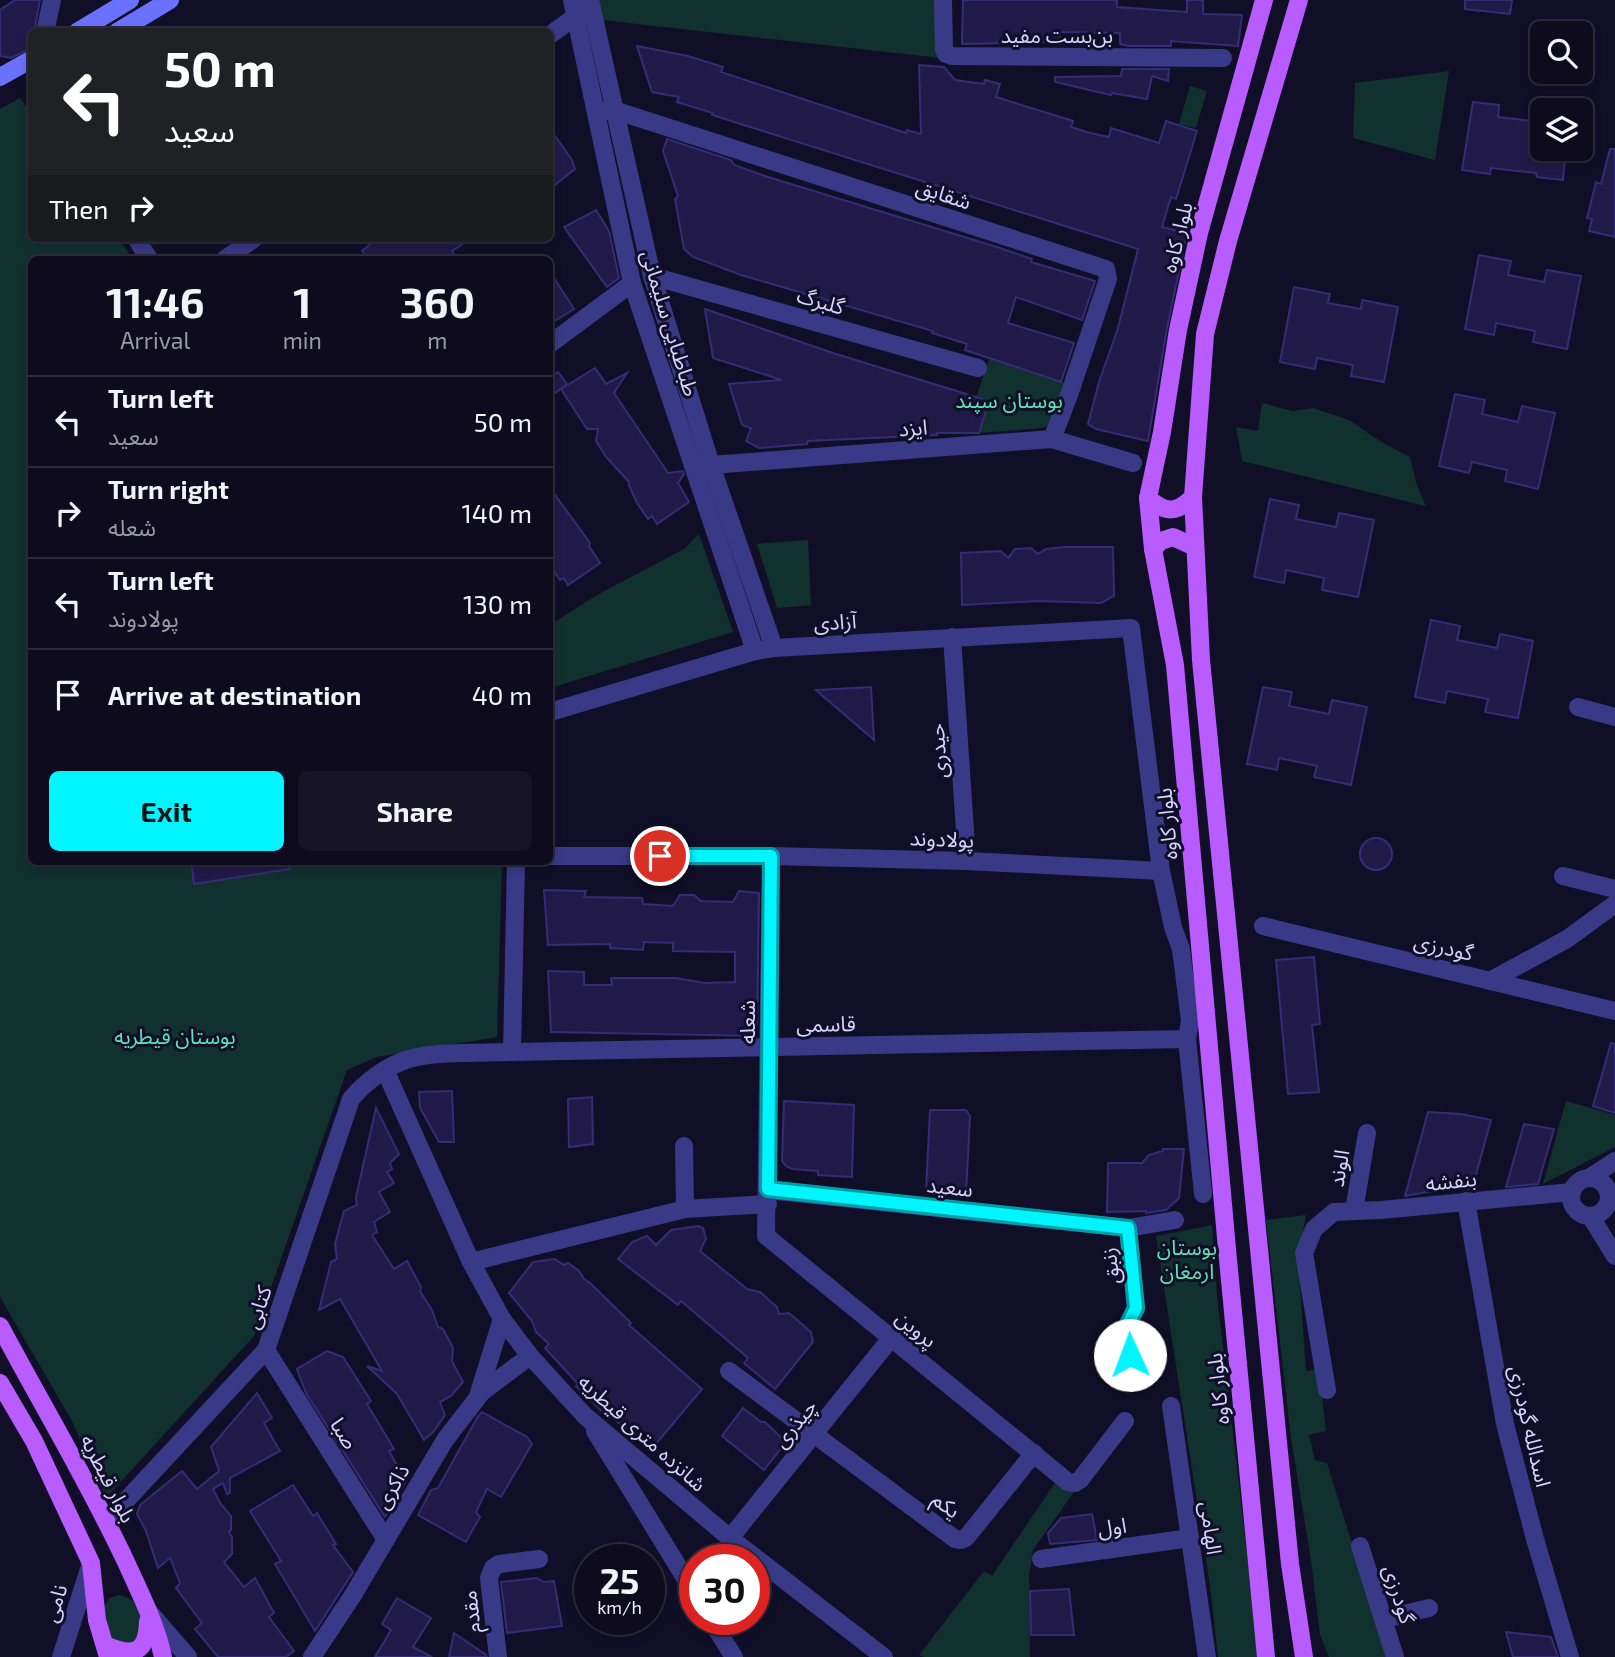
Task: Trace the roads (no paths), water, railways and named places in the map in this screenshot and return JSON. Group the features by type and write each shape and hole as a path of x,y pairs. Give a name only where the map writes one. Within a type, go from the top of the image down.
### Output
{"main road":[{"path":"84,28 130,0"},
{"path":"124,28 170,0"},
{"path":"1255,0 1257,25"},
{"name":"بلوار کاوه","path":"1264,0 1199,233 1178,330 1162,432 1148,498 1153,549 1175,665 1266,1657"},
{"path":"1300,0 1228,241 1205,334 1193,497 1200,660 1290,1564 1304,1657"},
{"path":"0,77 28,63"},
{"path":"1148,498 1159,508 1171,510 1183,507 1193,497"},
{"path":"1153,549 1161,541 1173,537 1195,547"},
{"name":"بلوار قیطریه","path":"0,1326 107,1521 149,1612 163,1657"},
{"path":"0,1382 5,1405 34,1441 90,1563 97,1620 106,1651 130,1654 139,1651 146,1643 149,1612"},
{"path":"1297,1610 1312,1657"}],"street":[{"path":"46,28 52,0"},
{"name":"بن‌بست مفید","path":"943,0 944,50 952,56 1223,58"},
{"path":"553,32 582,7"},
{"name":"طباطبایی سلیمانی","path":"582,7 605,111 755,651"},
{"name":"طباطبایی سلیمانی","path":"605,111 632,283 774,648"},
{"name":"شقایق","path":"605,111 1105,269 1108,279 1052,439"},
{"path":"229,256 249,242"},
{"name":"گلبرگ","path":"652,275 978,368"},
{"path":"553,342 632,283"},
{"name":"ایزد","path":"702,467 1052,439 1133,463"},
{"name":"آزادی","path":"553,711 755,651 774,648 1131,628 1161,871"},
{"name":"حیدری","path":"952,637 967,861"},
{"path":"1578,708 1615,717"},
{"name":"پولادوند","path":"553,856 771,856 967,861 1161,871"},
{"name":"شعله","path":"768,1197 771,856"},
{"path":"512,1052 516,865"},
{"path":"1161,871 1173,927 1181,949 1190,1021 1187,1040 1203,1194"},
{"path":"1563,876 1615,889"},
{"path":"1490,981 1567,939 1615,904"},
{"name":"گودرزی","path":"1263,926 1615,1011"},
{"name":"قاسمی","path":"385,1070 419,1056 512,1052 1187,1040"},
{"name":"شانزده متری قیطریه","path":"385,1070 471,1262 502,1319 530,1356 585,1416 730,1538 884,1657"},
{"name":"کتابی","path":"107,1521 266,1350 351,1099 358,1090 385,1070"},
{"name":"الوند","path":"1354,1211 1367,1133"},
{"path":"684,1146 685,1209"},
{"path":"1604,1212 1585,1216 1572,1204 1572,1192 1576,1184 1615,1161"},
{"path":"1589,1178 1601,1181 1610,1197 1604,1212 1615,1256"},
{"name":"بنفشه","path":"1327,1390 1304,1253 1314,1229 1334,1212 1572,1192"},
{"name":"سعید","path":"471,1262 685,1209 768,1197 1128,1228 1175,1220"},
{"name":"پروین","path":"768,1197 766,1236 1068,1482 1075,1483 1080,1480 1125,1421"},
{"name":"اسدالله گودرزی","path":"1466,1201 1505,1424 1570,1657"},
{"name":"زنبق","path":"1128,1228 1136,1308 1127,1326 1132,1382"},
{"path":"477,1399 502,1319"},
{"name":"چیذری","path":"730,1538 892,1336"},
{"name":"صبا","path":"266,1350 386,1540"},
{"name":"ذاکری","path":"313,1657 445,1440 482,1392 530,1356"},
{"path":"729,1371 814,1434"},
{"name":"الهامی","path":"1171,1406 1207,1657"},
{"path":"585,1416 679,1568"},
{"name":"یکم","path":"814,1434 961,1540 966,1538 1034,1452"},
{"name":"اول","path":"1041,1559 1190,1538"},
{"name":"گودرزی","path":"1360,1546 1395,1657"},
{"name":"مقدم","path":"498,1657 489,1578 493,1568 499,1564 539,1559"},
{"name":"نامی","path":"61,1657 90,1563"},
{"path":"1384,1619 1429,1608"},
{"path":"149,1612 188,1657"},
{"path":"720,1635 734,1657"}],"park label":[{"name":"بوستان سپند","path":"1009,399"},
{"name":"بوستان قیطریه","path":"175,1035"},
{"name":"بوستان ارمغان","path":"1187,1258"}]}
